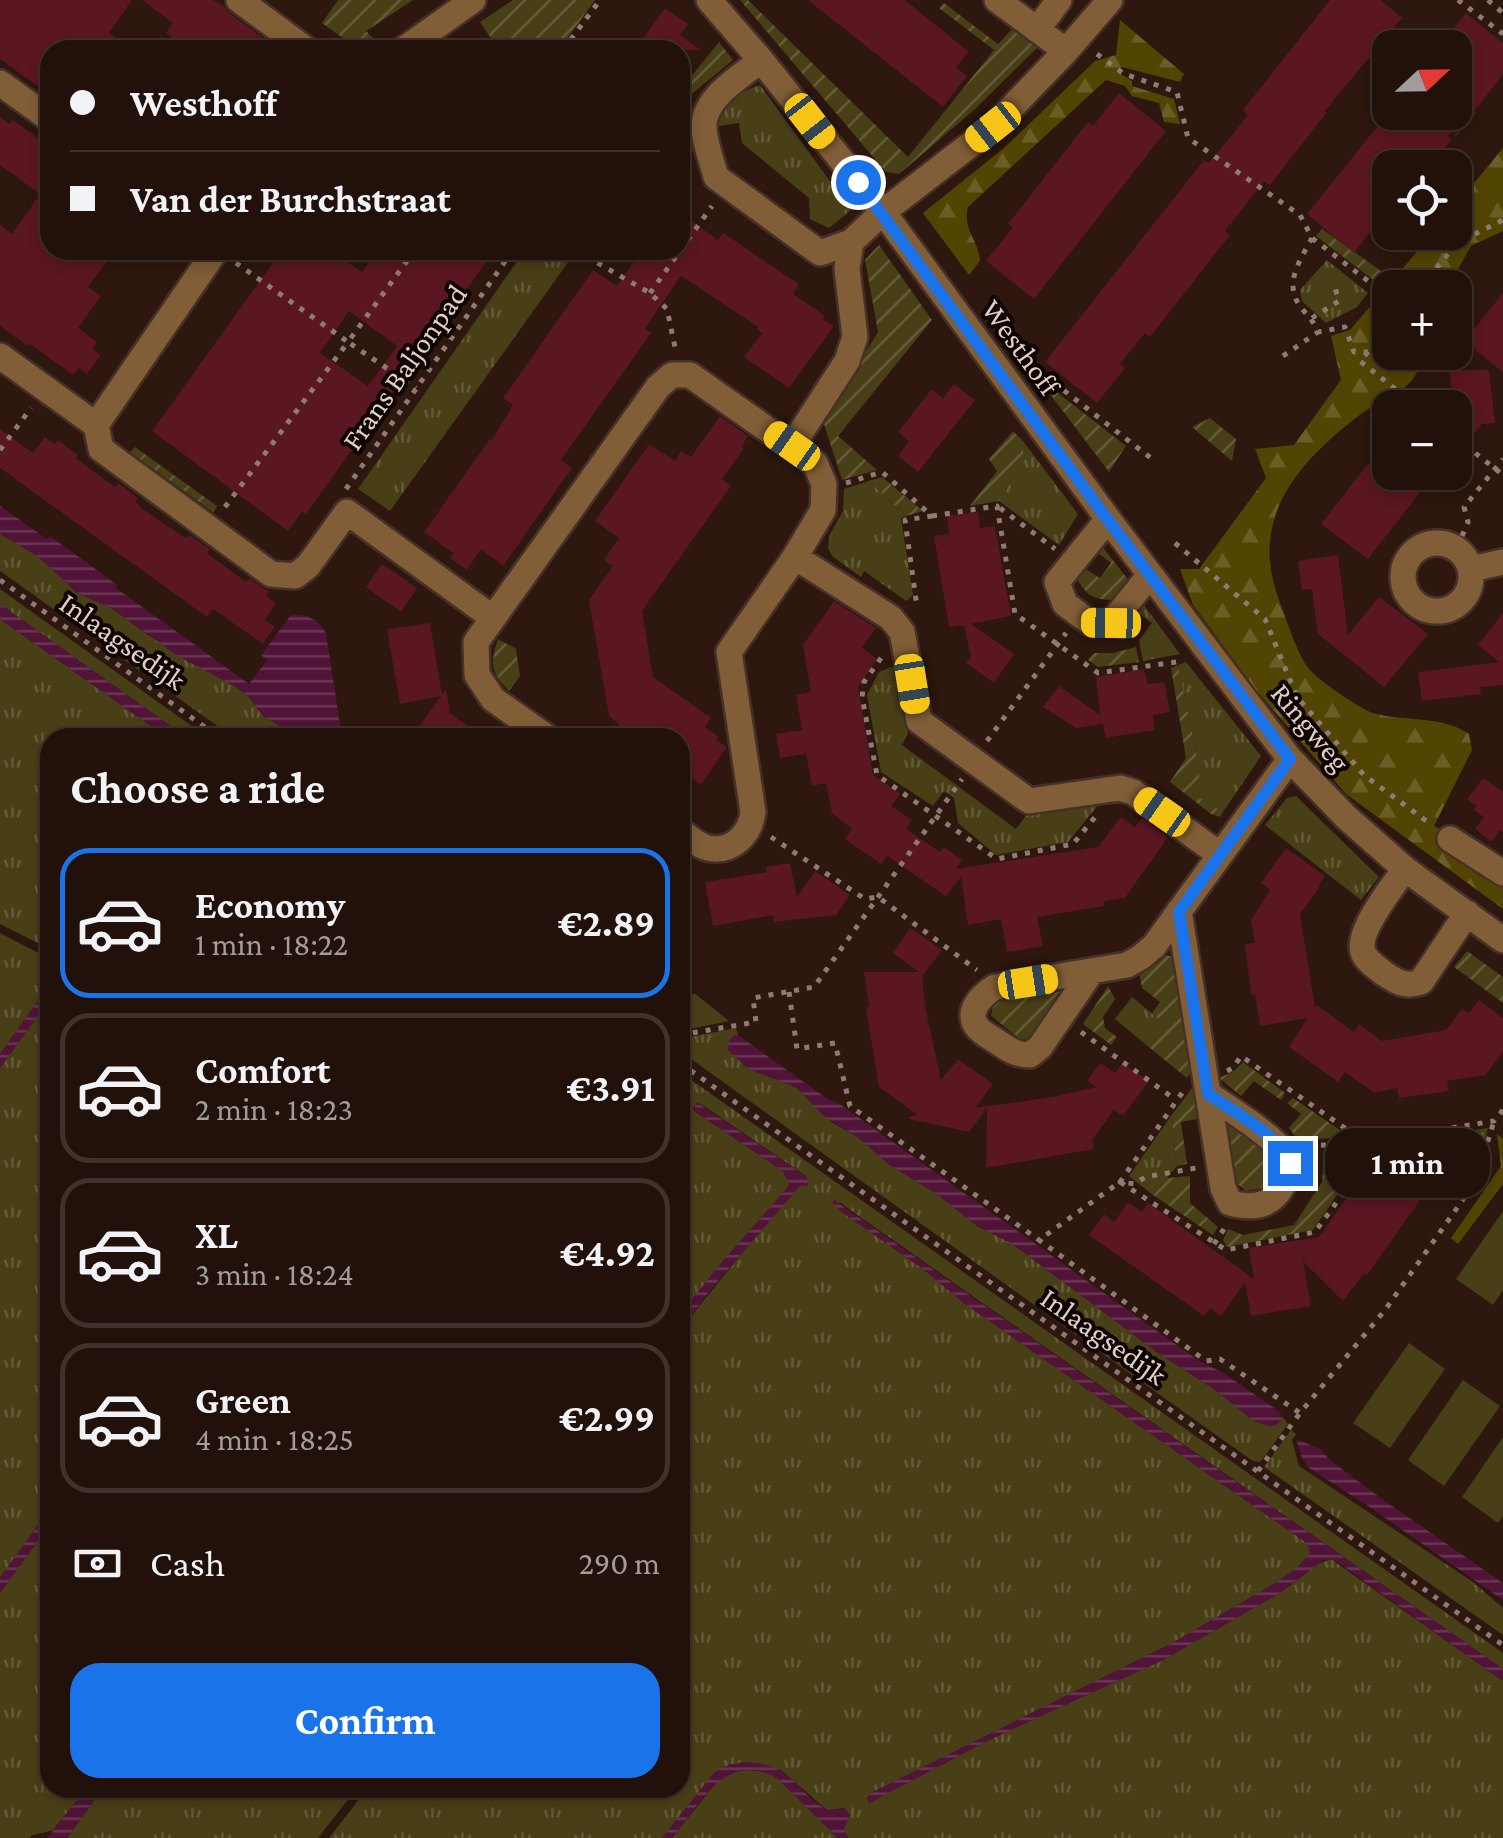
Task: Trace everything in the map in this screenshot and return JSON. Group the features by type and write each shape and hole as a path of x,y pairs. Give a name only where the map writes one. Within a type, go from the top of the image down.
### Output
{"street":[{"path":"239,0 293,40"},
{"path":"417,40 473,0"},
{"path":"709,0 883,212"},
{"path":"997,0 1036,30 1071,45"},
{"path":"1036,30 1059,0"},
{"path":"761,60 709,107 704,125 716,177 820,253 851,242 883,212 993,127 1110,0"},
{"path":"0,83 40,112"},
{"name":"Westhoff","path":"883,212 1108,520"},
{"path":"792,446 847,361 855,337 847,270 851,242"},
{"path":"96,425 220,260"},
{"path":"0,356 96,425 101,449 271,574 295,576 308,566 347,512 493,618"},
{"path":"534,728 493,698 477,675 476,642 658,387 672,374 690,375 815,463 824,489 823,510 730,652 752,825 731,846 711,849 690,838"},
{"path":"1108,520 1057,582 1065,604 1091,623 1111,623 1150,576"},
{"name":"Ringweg","path":"1108,520 1290,759 1404,869 1503,940"},
{"path":"795,557 891,618 901,631 919,721 1028,801 1120,788 1132,792 1219,854"},
{"path":"1464,559 1503,562"},
{"path":"1092,971 1040,1047 1030,1055 1017,1055 978,1029 973,1019 982,994 995,987 1127,965 1142,957 1154,946 1290,759"},
{"path":"1450,839 1503,872"},
{"path":"1404,869 1362,934 1362,951 1371,964 1397,982 1409,986 1421,982 1467,913"},
{"path":"1179,912 1223,1188 1230,1203 1245,1207 1272,1199 1284,1183 1290,1163 1286,1154 1207,1086"}],"path":[{"path":"570,40 600,0"},
{"path":"1458,0 1503,34"},
{"path":"1488,0 1503,13"},
{"path":"1071,45 1124,74 1177,92 1188,138 1300,215 1312,238 1372,284"},
{"path":"690,237 726,186"},
{"path":"1434,270 1456,243 1503,220"},
{"path":"1312,238 1292,276 1297,303 1312,318 1318,332"},
{"path":"231,260 416,388"},
{"path":"209,528 408,260"},
{"name":"Frans Baljonpad","path":"347,512 342,494 507,260"},
{"path":"592,260 668,308 680,374"},
{"path":"650,294 674,260"},
{"path":"1312,318 1340,301 1335,288"},
{"path":"1283,356 1318,332 1345,328 1354,352 1368,352"},
{"path":"1372,347 1360,361 1396,390"},
{"path":"1037,390 1053,382 1156,462"},
{"path":"0,450 45,388"},
{"path":"1472,450 1503,475"},
{"path":"1464,559 1468,522 1464,507 1503,459"},
{"path":"824,489 882,472 932,516 905,520 918,616 901,631"},
{"path":"998,506 1073,563"},
{"path":"1174,543 1266,619 1296,698 1364,775 1450,839"},
{"name":"Inlaagsedijk","path":"0,580 206,728"},
{"path":"690,1033 756,1022 753,998 814,987 974,762 996,725 1080,615"},
{"path":"752,825 864,899 878,897 975,967 995,987"},
{"path":"788,992 797,1050 835,1043 850,1106 1206,1361 1220,1359 1300,1413"},
{"path":"1060,1017 1176,1100"},
{"path":"1039,1240 1120,1182 1193,1081 1207,1086 1233,1068 1241,1056 1365,1142"},
{"name":"Inlaagsedijk","path":"690,1070 1503,1646"},
{"path":"1258,1472 1300,1413 1385,1310 1462,1201 1478,1174 1494,1121 1503,1110"},
{"path":"1286,1154 1299,1147 1365,1142 1494,1121"},
{"path":"1494,1121 1503,1131"},
{"path":"1120,1182 1135,1184 1145,1177 1219,1164"}],"green space":[{"path":"338,0 413,0 366,31 375,40 346,40 322,23"},
{"path":"513,0 595,0 566,40 492,40 480,22"},
{"path":"740,0 748,0 908,157 994,50 939,8 944,3 998,44 1013,28 1039,46 975,109 899,174 886,172"},
{"path":"1120,20 1184,74 1180,82 1122,67 1116,71 1132,81 1132,86 1174,99 1180,124 1164,122 1159,103 1132,96 1125,86 1106,80 968,207 967,223 980,261 969,275 923,213 1004,148 1095,61 1116,55"},
{"path":"719,42 733,60 690,95 690,78"},
{"path":"760,85 851,210 829,228 810,219 809,198 742,143 739,123 719,126 727,104"},
{"path":"1503,148 1503,231 1472,246 1472,185"},
{"path":"1322,229 1380,270 1372,270 1372,279 1316,236"},
{"path":"879,245 932,320 838,436 877,470 842,480 823,421 878,332 865,260"},
{"path":"1418,250 1469,250 1458,270 1401,270"},
{"path":"518,260 570,260 390,511 358,489"},
{"path":"1327,260 1368,293 1357,307 1326,323 1302,301 1300,290"},
{"path":"1372,304 1372,370 1418,370 1401,390 1372,390 1372,407 1338,432 1299,472 1275,518 1270,543 1271,570 1293,637 1315,675 1373,713 1435,721 1469,734 1472,750 1434,826 1445,831 1503,884 1503,909 1346,794 1256,690 1193,605 1180,569 1199,569 1266,478 1255,449 1294,445 1341,380 1331,336 1350,330"},
{"path":"1054,390 1126,446 1109,472 1050,394"},
{"path":"1210,418 1236,439 1232,461 1192,427"},
{"path":"1013,431 1023,441 1023,462 999,501 970,506 997,471 989,459"},
{"path":"1023,441 1078,514 1059,545 999,501 1023,462"},
{"path":"135,447 217,506 213,512 130,452"},
{"path":"882,477 923,511 906,516 869,481"},
{"path":"869,481 906,516 901,518 913,595 906,601 864,571 861,577 832,556 828,548 830,534 843,511 844,489"},
{"path":"0,534 39,557 76,592 113,609 148,635 236,687 263,716 284,728 220,728 0,571"},
{"path":"1101,545 1130,582 1112,600 1091,596 1077,579 1082,567 1100,578 1111,563 1093,549"},
{"path":"0,589 194,728 173,728 0,604"},
{"path":"1144,605 1180,654 1143,661 1139,640 1152,623 1135,611"},
{"path":"0,619 153,728 40,728 40,944 0,924"},
{"path":"498,639 516,649 520,676 509,691 493,667"},
{"path":"1136,647 1139,662 1098,667 1088,660 1094,653"},
{"path":"1186,662 1261,756 1223,812 1190,792 1199,779 1199,766 1178,665"},
{"path":"899,664 908,734 902,745 1016,829 1030,810 1103,799 1068,842 996,855 958,823 954,798 944,791 933,806 881,772 867,695 879,672"},
{"path":"1178,665 1199,766 1199,779 1190,792 1223,812 1220,817 1170,782 1186,758 1171,668"},
{"path":"1296,796 1379,877 1361,900 1265,825 1287,798"},
{"path":"0,933 40,954 40,998 0,1054"},
{"path":"1467,951 1503,977 1503,1003 1454,967"},
{"path":"1165,955 1175,957 1194,1068 1187,1078 1150,1048 1165,1025 1152,1013 1160,1002 1142,988 1139,972"},
{"path":"1072,985 1035,1038 1021,1040 991,1016 994,1001 1004,994"},
{"path":"1108,986 1115,999 1103,1017 1105,1028 1117,1037 1111,1045 1083,1024"},
{"path":"694,993 729,1021 690,1029 690,999"},
{"path":"1132,997 1166,1025 1150,1048 1115,1019"},
{"path":"40,1013 40,1522 0,1578 0,1068"},
{"path":"736,1028 738,1035 733,1036 747,1068 797,1088 833,1123 859,1138 888,1164 937,1194 977,1226 1011,1243 1254,1421 1276,1425 1282,1416 1288,1424 1262,1460 1253,1461 690,1058 690,1037"},
{"path":"1243,1062 1285,1093 1281,1100 1254,1081 1241,1096 1219,1078"},
{"path":"690,1079 1503,1653 1503,1669 839,1202 843,1213 965,1304 1304,1541 1310,1553 1277,1582 1174,1642 871,1793 869,1803 989,1740 1163,1660 1331,1559 1503,1681 1503,1838 848,1838 844,1828 850,1817 845,1808 827,1810 781,1770 731,1764 714,1773 662,1838 329,1838 360,1798 690,1798 690,1318 806,1176 698,1103 694,1111 783,1171 789,1183 690,1302"},
{"path":"1196,1083 1202,1118 1181,1122 1187,1164 1177,1166 1171,1116"},
{"path":"1293,1098 1350,1137 1298,1140 1289,1128 1301,1114 1287,1103"},
{"path":"1171,1116 1177,1166 1153,1195 1129,1176"},
{"path":"1225,1117 1278,1154 1280,1170 1262,1188 1246,1191 1235,1182"},
{"path":"1488,1128 1477,1174 1463,1193 1391,1143"},
{"path":"1497,1134 1503,1139 1503,1184 1458,1244 1451,1238 1501,1166"},
{"path":"1361,1148 1367,1151 1313,1230 1227,1247 1223,1240 1228,1229 1243,1235 1294,1225 1322,1182 1324,1153"},
{"path":"1190,1176 1190,1203 1218,1227 1213,1235 1153,1195 1167,1178"},
{"path":"1503,1211 1503,1290 1493,1305 1456,1279"},
{"path":"1409,1343 1445,1369 1390,1448 1353,1423"},
{"path":"1463,1380 1500,1406 1444,1486 1408,1460"},
{"path":"1291,1430 1296,1434 1292,1440 1299,1466 1473,1582 1503,1608 1503,1635 1264,1467"},
{"path":"1503,1437 1503,1516 1498,1523 1462,1497"},
{"path":"40,1538 40,1798 79,1798 53,1830 31,1838 0,1838 0,1593"},
{"path":"747,1770 767,1772 777,1778 838,1838 672,1838 719,1779"},
{"path":"96,1798 349,1798 318,1838 67,1838"}],"shaded area":[{"path":"0,506 47,539 50,536 249,684 267,660 261,655 291,615 316,621 326,634 341,728 284,728 263,716 236,687 176,655 113,609 76,592 39,557 0,534"},
{"path":"0,604 173,728 153,728 0,619"},
{"path":"40,998 40,1013 0,1068 0,1054"},
{"path":"738,1035 1199,1361 1280,1412 1282,1420 1269,1426 1254,1421 1011,1243 977,1226 937,1194 888,1164 859,1138 825,1117 797,1088 747,1068 728,1050 728,1042"},
{"path":"695,1104 806,1176 809,1182 800,1186 690,1317 690,1302 789,1183 783,1171 694,1111"},
{"path":"834,1200 1503,1669 1503,1681 1339,1563 1324,1560 1280,1593 1163,1660 989,1740 869,1803 871,1793 1174,1642 1277,1582 1310,1553 1304,1541 965,1304 843,1213 832,1203"},
{"path":"1296,1439 1320,1449 1385,1501 1503,1583 1503,1600 1309,1468"},
{"path":"40,1522 40,1538 0,1593 0,1578"},
{"path":"743,1762 759,1763 782,1772 827,1810 845,1808 850,1816 844,1828 848,1838 838,1838 777,1778 743,1770 716,1785 672,1838 662,1838 714,1773"},
{"path":"79,1798 96,1798 67,1838 47,1838"}],"building":[{"path":"0,0 132,0 109,33 119,40 40,40 40,88 0,59"},
{"path":"142,0 213,0 266,40 175,40 166,33 173,23"},
{"path":"808,0 905,0 969,52 956,67 967,76 943,107"},
{"path":"1330,0 1381,0 1402,18 1392,30 1372,30 1372,54 1270,185 1264,182 1238,214 1225,231 1230,235 1150,337 1145,333 1120,364 1125,368 1097,403 1045,362 1204,160 1209,163 1248,115 1243,110"},
{"path":"665,8 688,24 680,35 687,40 642,40"},
{"path":"1466,13 1503,43 1503,74 1472,117 1472,30 1452,30"},
{"path":"1119,93 1166,131 1034,299 986,261 1013,227 1008,224 1088,122 1093,126"},
{"path":"0,117 10,124 13,120 40,140 40,194 0,165"},
{"path":"1375,130 1461,130 1455,138 1455,131 1448,136 1452,139 1444,150 1372,150 1372,229 1354,253 1307,214"},
{"path":"40,194 40,260 108,260 88,287 101,296 78,328 97,342 92,349 101,355 87,374 79,368 73,375 0,326 0,224 12,234"},
{"path":"690,220 718,240 723,233 799,284 793,294 834,326 789,388 744,357 762,333 758,327 681,276 645,328 651,333 561,460 572,468 503,566 481,549 467,570 450,558 453,553 424,532 492,440 513,405 503,398 593,270 617,286 635,260 690,260"},
{"path":"275,260 345,260 362,272 371,260 488,260 306,514 302,511 288,531 152,431","holes":["349,311 397,346 368,386 320,353"]},
{"path":"1503,293 1503,372 1472,347 1472,331"},
{"path":"1449,370 1489,370 1495,423 1482,424 1472,437 1472,390 1452,390"},
{"path":"954,384 975,400 918,472 898,456 909,441 898,432 932,389 943,398"},
{"path":"720,416 748,436 722,479 731,486 642,611 653,677 711,718 705,727 727,747 701,785 690,777 690,728 623,728 609,716 589,600 613,566 604,560 619,538 595,521 649,444 675,461 681,451 691,457"},
{"path":"0,429 33,453 45,437 55,444 58,440 78,455 75,458 115,487 118,483 138,498 135,501 144,510 210,549 207,553 246,582 249,578 269,592 266,596 276,603 265,620 275,627 263,644 213,609 207,617 0,468"},
{"path":"1372,463 1372,490 1422,490 1368,559 1321,524"},
{"path":"978,512 980,528 995,526 1011,616 971,624 1014,654 994,683 966,663 971,657 964,625 949,627 934,536 949,534 947,516"},
{"path":"1338,555 1348,635 1379,597 1428,634 1384,687 1318,634 1312,589 1302,590 1298,561"},
{"path":"382,564 417,588 401,612 366,587"},
{"path":"834,601 876,628 862,648 877,659 858,687 873,775 900,794 891,806 912,820 906,829 940,852 944,847 962,860 955,869 1098,847 1121,817 1135,827 1142,818 1168,837 1125,898 1104,901 1104,906 1037,917 1043,946 1007,952 1001,919 968,925 961,877 946,896 887,856 881,864 845,839 852,829 832,813 826,783 812,786 806,754 780,758 776,734 802,730 796,695 811,692 803,645"},
{"path":"1503,613 1503,685 1480,687 1481,694 1422,701 1418,672 1499,662 1478,645"},
{"path":"430,623 442,694 446,689 450,713 470,728 418,728 441,696 400,704 387,629"},
{"path":"1144,669 1148,684 1164,682 1170,712 1153,715 1155,730 1106,738 1103,724 1076,728 1043,707 1059,686 1100,715 1096,677"},
{"path":"1483,778 1503,792 1503,832 1500,830 1491,842 1475,829 1484,817 1467,799"},
{"path":"1286,848 1325,876 1300,914 1315,1008 1317,1005 1354,1032 1359,1024 1382,1041 1446,1030 1462,1009 1469,1013 1479,1000 1503,1018 1503,1051 1486,1075 1447,1081 1449,1091 1399,1098 1397,1088 1374,1093 1345,1072 1338,1082 1289,1047 1308,1018 1260,1026 1255,994 1251,995 1245,944 1255,943 1251,920 1270,890 1261,883"},
{"path":"790,863 797,897 815,871 850,895 836,915 774,922 773,915 713,926 705,882 767,872 766,867"},
{"path":"910,928 942,950 922,974 941,1080 958,1059 993,1084 975,1108 1097,1087 1087,1081 1100,1063 1115,1073 1122,1063 1149,1081 1123,1116 1114,1110 1092,1140 1094,1149 986,1168 987,1108 969,1132 909,1119 918,1115 879,1087 864,972 919,972 893,953"},
{"path":"1389,1157 1410,1172 1417,1162 1437,1176 1367,1275 1364,1273 1343,1301 1303,1261 1311,1306 1251,1316 1245,1282 1221,1316 1210,1308 1204,1316 1089,1235 1104,1214 1114,1222 1128,1202 1142,1212 1148,1203 1254,1279 1249,1248 1319,1237 1370,1165 1380,1171"}],"route":[{"path":"858,182 1290,759 1179,912 1208,1094 1275,1142 1290,1163"}]}
